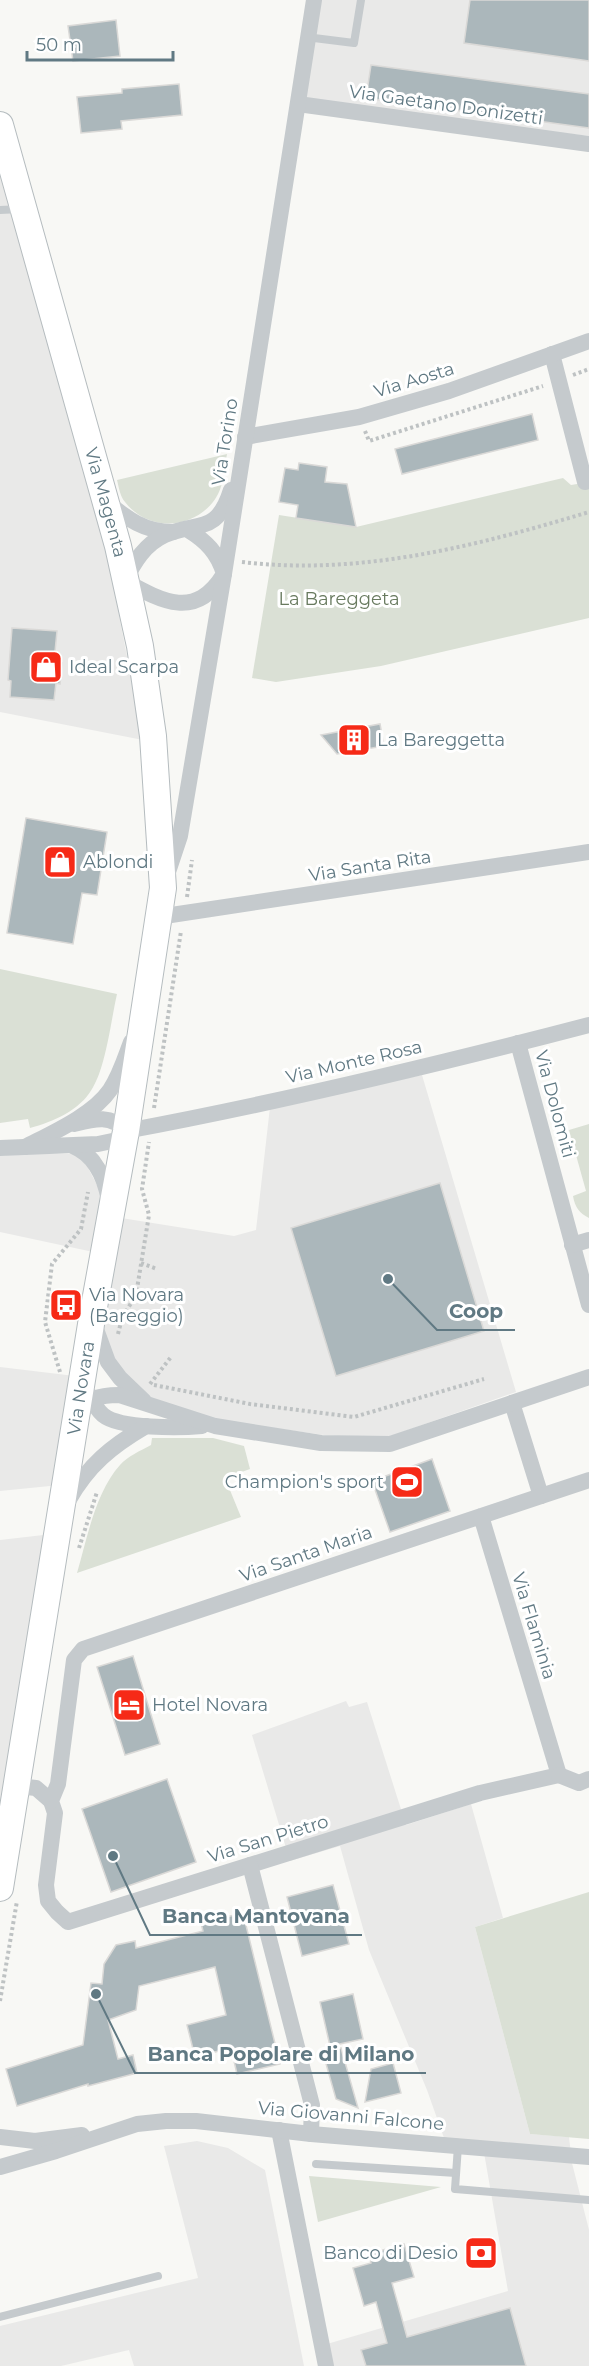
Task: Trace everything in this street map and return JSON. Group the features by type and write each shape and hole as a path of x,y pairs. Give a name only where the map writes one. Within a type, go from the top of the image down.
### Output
{"main road":[{"name":"Via Magenta","path":"0,124 12,209 105,500 140,646 153,736 163,888"},
{"name":"Via Novara","path":"0,1888 61,1515 84,1399 92,1318 126,1131 163,888"}],"street":[{"name":"Via Torino","path":"163,888 180,836 224,574 298,104 306,37 314,0"},
{"name":"Via Gaetano Donizetti","path":"298,104 589,144"},
{"name":"Via Aosta","path":"245,437 359,417 449,391 589,341"},
{"path":"552,354 585,482"},
{"path":"105,500 132,522 145,528 158,532 181,531 202,538 211,548 224,574 215,589 192,603 161,600 125,581 136,560 146,548 165,535 181,531 198,528 218,516 230,493 245,437"},
{"name":"Via Santa Rita","path":"158,917 589,852"},
{"path":"25,1147 78,1118 110,1091 142,1016"},
{"name":"Via Monte Rosa","path":"0,1148 73,1146 110,1142 121,1137 126,1131 190,1119 589,1025"},
{"name":"Via Dolomiti","path":"519,1043 589,1305"},
{"path":"57,1130 86,1121 106,1119 114,1120 126,1131"},
{"path":"73,1146 81,1149 99,1169 108,1191 111,1211"},
{"path":"572,1245 589,1240"},
{"path":"92,1318 108,1362 120,1378 147,1404"},
{"path":"84,1399 103,1395 119,1395 215,1426 321,1443 390,1444 589,1377"},
{"path":"84,1399 103,1416 117,1422 146,1426 215,1426"},
{"path":"512,1403 541,1496"},
{"path":"61,1515 80,1480 102,1455 146,1426"},
{"name":"Via Santa Maria","path":"51,1801 58,1784 74,1660 83,1649 589,1480"},
{"name":"Via Flaminia","path":"481,1516 559,1775"},
{"path":"559,1775 579,1783 589,1779"},
{"name":"Via San Pietro","path":"51,1801 54,1813 46,1885 48,1901 68,1922 480,1793 559,1775"},
{"path":"17,1786 36,1788 51,1801"},
{"path":"250,1865 312,2105 311,2134"},
{"name":"Via Giovanni Falcone","path":"0,2167 137,2124 166,2121 196,2121 311,2134 589,2157"},
{"path":"279,2130 326,2366"},
{"name":"Via Giovanni Falcone","path":"0,2137 34,2141 110,2132"}],"lane":[{"path":"306,37 354,43 361,0"},
{"path":"458,2146 455,2189 589,2200"},
{"path":"316,2164 456,2174"},
{"path":"0,2317 158,2276"}],"path":[{"path":"359,417 369,441 559,381 589,369"},
{"path":"238,562 271,566 303,566 399,559 486,542 589,512"},
{"path":"119,1344 117,1334 122,1318 136,1295 149,1215 142,1189 147,1155"},
{"path":"141,1263 157,1269"},
{"path":"147,1404 150,1384 171,1357"},
{"path":"143,1377 150,1384 250,1404 354,1417 484,1379"}],"shaded area":[{"path":"314,0 589,0 589,136 298,104"},
{"path":"0,161 105,542 143,740 0,712"},
{"path":"422,1075 516,1392 388,1437 324,1435 216,1420 151,1401 113,1359 96,1317 115,1217 234,1236 256,1230 270,1107"},
{"path":"24,1153 74,1154 87,1166 99,1189 104,1211 98,1253 0,1232 0,1156"},
{"path":"0,1367 75,1376 60,1485 0,1491"},
{"path":"52,1534 0,1809 0,1540"},
{"path":"346,1701 349,1707 367,1702 406,1825 471,1804 503,1918 475,1927 530,2134 569,2137 572,2163 589,2230 589,2366 331,2366 327,2344 508,2291 482,2141 444,2138 427,2090 369,1950 340,1846 290,1861 252,1735"},
{"path":"197,2141 228,2148 265,2170 304,2366 134,2366 129,2350 61,2366 0,2366 0,2326 198,2278 164,2146"}],"green space":[{"path":"227,454 217,497 204,511 193,518 181,522 157,522 134,511 121,495 117,480"},
{"name":"La Bareggeta","path":"563,478 571,485 589,482 589,618 381,666 276,682 252,678 279,515 356,527"},
{"path":"0,969 117,994 101,1069 92,1089 73,1109 30,1128 28,1119 0,1123"},
{"path":"589,1124 589,1218 580,1212 573,1196 586,1191 569,1130"},
{"path":"152,1438 213,1438 244,1446 250,1469 225,1478 241,1517 77,1573 93,1517 111,1476 130,1456 151,1445"},
{"path":"589,1892 589,2139 530,2134 475,1927"},
{"path":"309,2176 441,2187 318,2222"}],"building":[{"path":"470,0 589,0 589,61 464,43"},
{"path":"116,20 120,56 73,61 68,26"},
{"path":"371,65 589,94 589,128 366,98"},
{"path":"179,84 182,115 121,121 122,129 81,133 77,97 122,93 122,89"},
{"path":"532,414 538,440 402,474 395,449"},
{"path":"299,463 327,467 325,482 347,484 356,527 296,518 298,505 279,502 285,468 298,470"},
{"path":"12,628 57,631 54,662 62,663 60,684 56,683 54,700 10,697 11,681 8,680"},
{"name":"La Bareggetta","path":"380,724 384,746 337,754 321,735"},
{"name":"Ablondi","path":"26,818 107,832 97,895 82,893 73,944 7,933"},
{"path":"440,1183 484,1331 336,1376 291,1228"},
{"path":"432,1459 450,1511 390,1532 372,1481"},
{"name":"Hotel Novara","path":"133,1656 160,1744 125,1755 97,1667"},
{"path":"167,1779 196,1862 111,1892 82,1809"},
{"path":"333,1885 349,1944 302,1956 287,1897"},
{"path":"243,1913 280,2064 237,2074 231,2048 195,2057 187,2025 226,2015 215,1967 139,1986 136,2010 108,2020 118,2059 133,2055 137,2073 88,2086 88,2084 17,2106 6,2069 83,2045 91,1983 102,1984 104,1964 116,1945 135,1941 136,1948 203,1931 201,1923"},
{"path":"353,1994 363,2039 330,2046 320,2002"},
{"path":"341,2048 358,2108 336,2099 323,2053"},
{"path":"393,2063 401,2093 365,2102 371,2069"},
{"path":"404,2244 414,2277 392,2283 407,2337 510,2308 526,2366 366,2366 361,2350 387,2343 376,2302 364,2306 353,2268 371,2263 369,2254"}],"place":[{"name":"Ideal Scarpa","path":"46,667"},
{"name":"La Bareggetta","path":"354,740"},
{"name":"Ablondi","path":"60,862"},
{"name":"Coop","path":"388,1279"},
{"name":"Via Novara (Bareggio)","path":"66,1305"},
{"name":"Champion's sport","path":"407,1482"},
{"name":"Hotel Novara","path":"129,1705"},
{"name":"Banca Mantovana","path":"113,1856"},
{"name":"Banca Popolare di Milano","path":"96,1994"},
{"name":"Banco di Desio","path":"481,2253"}]}
